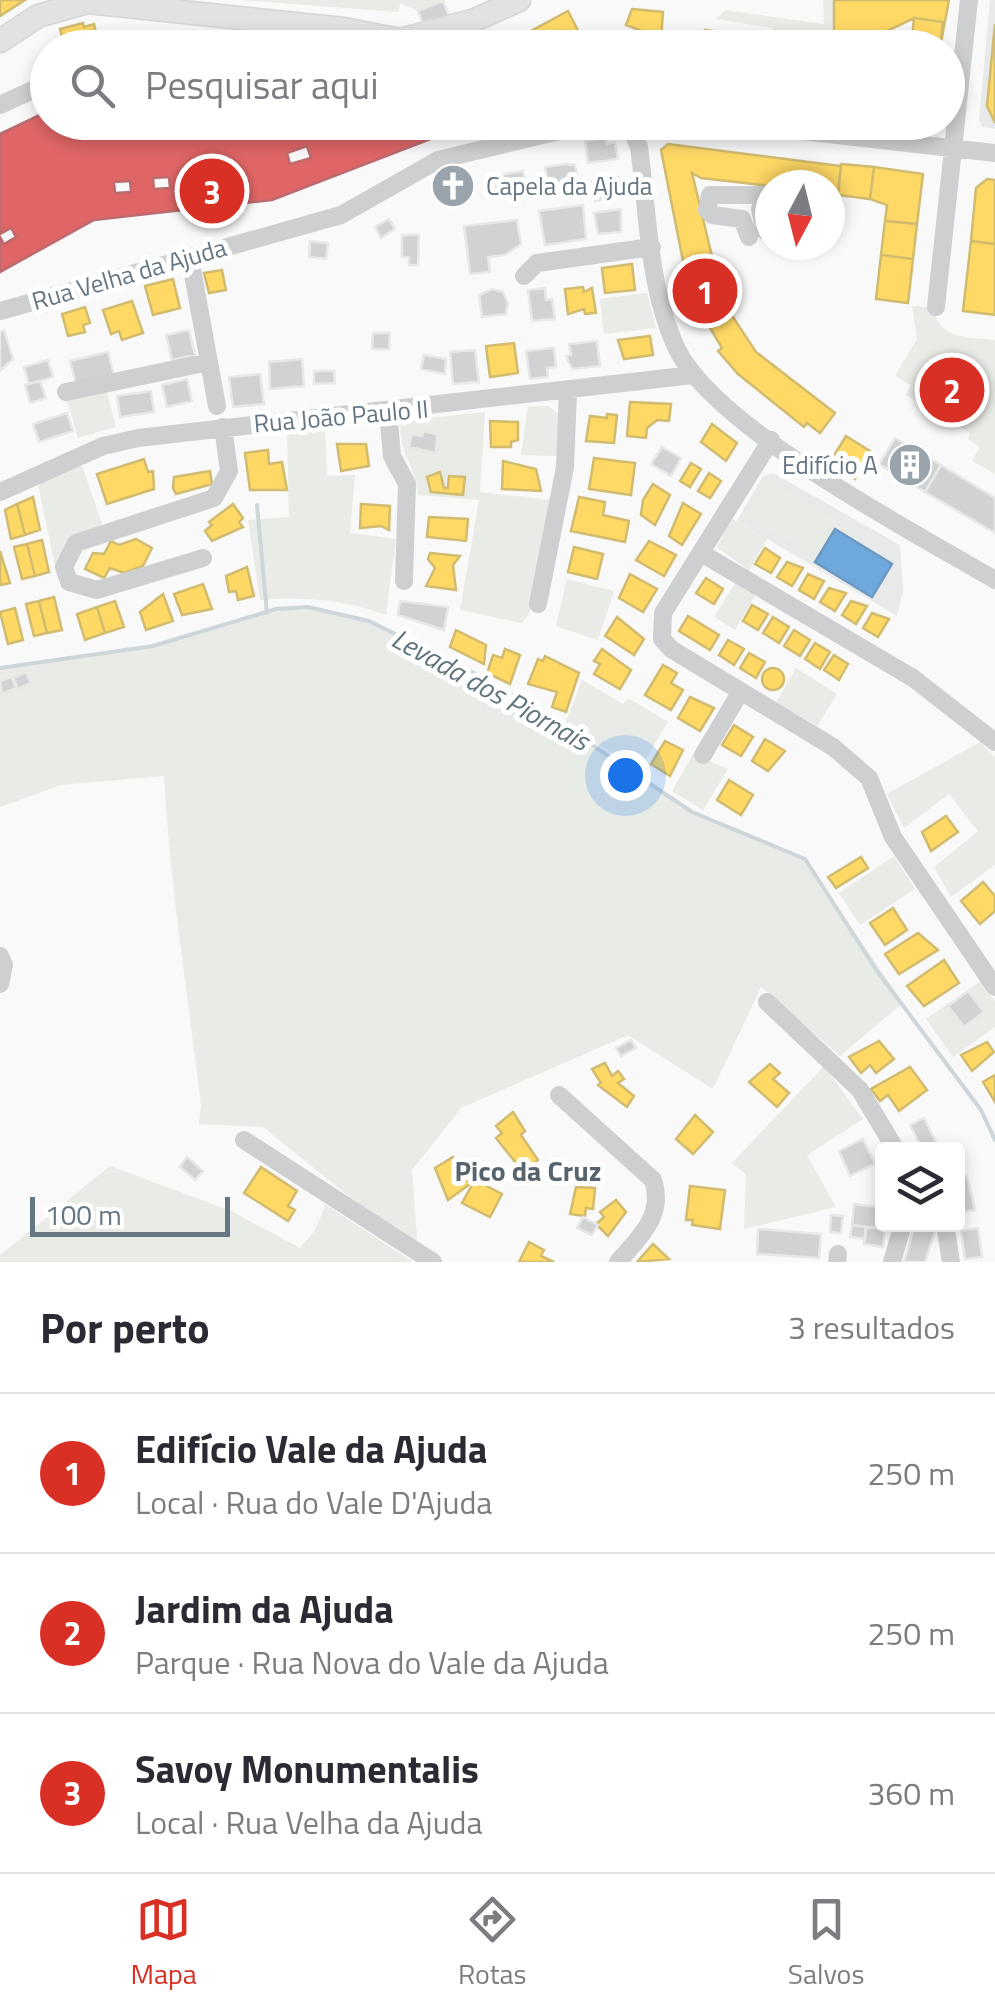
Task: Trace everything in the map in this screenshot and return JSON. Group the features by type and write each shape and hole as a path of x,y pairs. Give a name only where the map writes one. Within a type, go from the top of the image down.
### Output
{"main road":[{"path":"474,10 519,0"},
{"path":"0,41 38,16 88,2 349,30"}],"street":[{"path":"965,37 969,0"},
{"path":"0,105 30,91"},
{"name":"Rua Velha da Ajuda","path":"0,311 341,214 438,160 521,140"},
{"path":"636,140 663,316 693,375 771,440 995,580"},
{"path":"882,140 995,153"},
{"path":"936,307 954,140"},
{"path":"768,195 760,209 757,234 742,219 712,215 708,210 710,196 768,195"},
{"path":"524,276 538,262 652,247"},
{"path":"190,258 217,406"},
{"path":"66,392 209,362"},
{"name":"Rua João Paulo II","path":"0,492 104,446 224,427 388,412 693,375"},
{"path":"538,604 565,467 568,392"},
{"path":"388,412 392,456 408,484 404,581"},
{"path":"203,558 97,590 69,582 64,566 76,543 214,498 229,471 224,427"},
{"path":"771,440 663,613 660,633 671,649 833,747 862,770 878,792 892,837 995,988"},
{"path":"701,552 914,678 990,738"},
{"path":"703,755 741,691"},
{"path":"0,956 4,965 0,984"},
{"path":"767,1002 860,1090 891,1142"},
{"path":"559,1095 645,1171 656,1188 652,1220 618,1262"},
{"path":"244,1140 433,1262"},
{"path":"892,1262 901,1232"},
{"path":"946,1232 951,1262"}],"shaded area":[{"path":"240,0 443,1 418,11 400,3 399,12"},
{"path":"823,0 834,0 838,30 773,30 716,19 725,10 824,24"},
{"path":"990,0 995,0 995,129 982,127 979,120"},
{"path":"647,293 656,328 604,334 600,299"},
{"path":"912,306 934,308 941,326 956,335 995,340 995,474 972,461 980,447 968,439 970,433 906,395 911,385 895,376 917,339"},
{"path":"107,392 116,427 78,438 67,400"},
{"path":"548,406 559,414 560,456 521,455 528,407"},
{"path":"485,412 480,492 551,500 530,612 522,623 460,610 479,500 418,495 402,441 401,421"},
{"path":"325,426 327,476 355,475 350,533 396,539 386,615 324,600 260,600 248,520 289,517 287,429"},
{"path":"82,465 103,527 72,541 56,570 38,484"},
{"path":"773,473 900,545 903,592 897,616 737,521 763,476"},
{"path":"764,477 837,520 815,557 742,514"},
{"path":"731,518 767,539 749,571 717,547"},
{"path":"567,579 614,591 598,640 556,626"},
{"path":"735,583 756,595 735,630 714,617"},
{"path":"308,608 369,622 475,675 566,729 692,813 805,859 903,1003 840,1056 761,987 713,1089 628,1035 461,1108 412,1170 418,1252 263,1127 199,1124 201,1105 164,776 61,785 0,807 0,669 153,646 276,610"},
{"path":"796,668 837,694 817,726 776,702"},
{"path":"582,680 623,704 628,698 668,722 639,770 565,724"},
{"path":"980,742 995,757 995,865 951,897 934,867 978,831 949,794 904,828 887,794"},
{"path":"693,754 728,769 703,810 672,791"},
{"path":"894,856 915,889 860,925 839,893"},
{"path":"981,981 995,1001 995,1027 953,1057 926,1019"},
{"path":"824,1066 863,1119 807,1155 836,1207 744,1229 746,1175 732,1163"},
{"path":"110,1166 231,1211 300,1248 314,1232 326,1205 413,1262 0,1262 0,1255"}],"building: Moradias":[{"path":"0,0 25,0 0,16"},
{"path":"834,0 949,0 943,30 913,30 914,18 889,30 834,30"},
{"path":"632,9 663,12 662,30 639,30 626,25"},
{"path":"568,11 578,30 533,30"},
{"path":"914,18 943,22 942,30 913,30"},
{"path":"83,23 84,27 94,24 95,30 60,30"},
{"path":"995,24 995,123 987,106"},
{"path":"668,144 841,166 841,170 755,170 755,184 701,178 692,173 723,302 756,352 835,413 820,433 807,423 804,427 738,374 718,351 722,348 703,316 699,317 688,286 661,150"},
{"path":"841,164 874,167 870,199 845,196 845,170 840,170"},
{"path":"874,167 923,174 917,224 885,221 887,205 870,199"},
{"path":"987,179 995,180 995,244 971,241 976,188"},
{"path":"885,221 917,224 913,259 881,255"},
{"path":"971,241 995,244 995,315 963,311"},
{"path":"881,255 913,259 908,303 876,299"},
{"path":"632,264 635,290 605,293 602,268"},
{"path":"222,270 226,290 209,293 204,273"},
{"path":"173,279 180,308 153,315 145,286"},
{"path":"583,287 584,292 592,288 596,313 585,314 584,309 568,314 565,289"},
{"path":"132,301 143,333 122,340 119,331 111,334 103,310"},
{"path":"85,307 90,323 83,325 85,332 68,336 62,314"},
{"path":"650,336 653,355 624,359 618,340"},
{"path":"514,343 518,373 490,377 486,346"},
{"path":"630,402 671,404 669,421 657,420 647,428 646,438 627,436"},
{"path":"607,414 617,415 614,443 586,441 590,416 607,418"},
{"path":"490,421 518,422 518,440 511,442 511,447 491,447"},
{"path":"712,424 737,443 726,461 701,442"},
{"path":"846,436 870,451 855,479 830,462"},
{"path":"337,444 366,444 369,466 341,471"},
{"path":"268,450 269,464 282,462 287,490 250,490 245,453"},
{"path":"594,458 635,463 631,495 589,489"},
{"path":"144,459 148,472 153,471 154,489 107,504 97,474"},
{"path":"503,461 536,469 541,491 502,489"},
{"path":"691,463 701,469 690,487 680,481"},
{"path":"210,471 212,484 176,494 174,477"},
{"path":"440,472 444,488 448,488 449,476 465,477 463,495 431,492 427,477"},
{"path":"709,473 721,481 710,498 698,491"},
{"path":"653,484 670,495 655,525 641,515 643,500"},
{"path":"33,497 40,530 25,535 17,504"},
{"path":"579,497 605,502 603,515 629,521 625,542 571,531"},
{"path":"683,503 701,514 682,545 669,536"},
{"path":"17,504 25,535 11,539 5,510"},
{"path":"233,504 243,518 239,522 243,527 212,541 205,531 212,525 209,522"},
{"path":"361,504 390,506 389,530 381,526 360,528"},
{"path":"429,517 468,519 466,541 427,537"},
{"path":"136,539 152,548 143,566 124,573 110,568 104,578 85,569 93,553 104,554 111,541 119,545"},
{"path":"42,540 49,572 35,576 27,544"},
{"path":"649,541 676,555 664,576 636,560"},
{"path":"27,544 35,576 22,579 14,547"},
{"path":"574,547 603,554 597,579 568,572"},
{"path":"765,548 780,558 771,573 755,564"},
{"path":"0,551 10,583 0,585"},
{"path":"430,553 460,556 453,565 456,590 426,586 435,568 428,559"},
{"path":"787,562 803,568 792,586 777,577"},
{"path":"247,567 254,596 238,600 236,591 229,592 226,576"},
{"path":"630,574 657,589 643,612 619,598"},
{"path":"808,574 824,581 814,599 799,590"},
{"path":"706,578 723,589 714,604 696,593"},
{"path":"203,584 212,609 182,615 174,594"},
{"path":"829,588 846,593 835,611 820,602"},
{"path":"163,594 173,621 146,630 140,612"},
{"path":"54,597 62,630 47,633 39,601"},
{"path":"39,601 47,633 34,636 26,604"},
{"path":"115,601 124,627 105,633 97,607"},
{"path":"851,601 867,606 856,624 842,615"},
{"path":"752,605 768,614 758,630 743,621"},
{"path":"97,607 105,633 85,640 77,614"},
{"path":"15,608 23,640 8,644 0,612"},
{"path":"872,613 889,619 878,637 863,628"},
{"path":"688,616 719,635 710,650 679,631"},
{"path":"617,617 644,639 634,655 605,636"},
{"path":"773,617 789,627 779,643 763,633"},
{"path":"456,630 486,645 484,664 450,647"},
{"path":"794,630 810,640 800,656 784,646"},
{"path":"728,640 744,649 734,665 719,655"},
{"path":"815,643 830,652 820,669 805,659"},
{"path":"505,649 520,655 510,684 487,673 493,655 502,658"},
{"path":"602,649 631,670 620,689 594,674 600,664 594,661"},
{"path":"749,653 765,662 756,678 740,668"},
{"path":"834,655 848,664 839,680 824,670"},
{"path":"545,656 579,673 566,712 552,707 557,692 528,684 538,659 543,661"},
{"path":"663,665 677,673 671,683 683,690 671,710 645,695"},
{"path":"773,668 781,671 781,687 773,690 765,687 762,679 765,671"},
{"path":"690,697 714,708 700,731 678,718"},
{"path":"734,725 753,737 741,756 722,745"},
{"path":"765,739 785,751 768,771 752,761"},
{"path":"665,741 683,750 670,776 651,764"},
{"path":"729,780 753,795 741,815 717,800"},
{"path":"946,816 958,832 931,851 922,832"},
{"path":"861,857 868,868 836,888 828,877"},
{"path":"983,882 995,896 995,911 980,924 961,901"},
{"path":"893,908 907,930 885,945 870,923"},
{"path":"918,933 938,950 899,974 885,954"},
{"path":"944,960 959,983 924,1006 907,986"},
{"path":"879,1041 894,1059 876,1073 870,1065 861,1073 849,1057"},
{"path":"987,1042 994,1052 972,1071 961,1055"},
{"path":"605,1063 612,1076 618,1071 624,1079 618,1083 634,1096 627,1107 598,1085 601,1083 592,1069"},
{"path":"770,1064 780,1073 773,1079 789,1093 777,1107 749,1082"},
{"path":"910,1067 927,1090 899,1111 888,1095 880,1101 871,1089"},
{"path":"995,1075 995,1102 983,1082"},
{"path":"513,1112 525,1131 521,1135 538,1160 523,1172 496,1138 502,1133 496,1126"},
{"path":"695,1115 713,1132 693,1154 676,1139"},
{"path":"453,1157 470,1184 448,1200 435,1168"},
{"path":"261,1167 297,1191 288,1206 295,1210 288,1221 244,1193"},
{"path":"475,1180 502,1194 490,1217 462,1203"},
{"path":"690,1186 725,1190 720,1229 692,1225 693,1220 686,1220"},
{"path":"576,1187 595,1188 593,1209 586,1208 585,1216 570,1214"},
{"path":"616,1200 626,1212 608,1236 596,1224 604,1217 600,1212"},
{"path":"529,1242 544,1250 541,1256 554,1262 519,1262"},
{"path":"653,1244 669,1259 637,1262"}],"building: Comércio":[{"path":"30,120 30,140 428,140 272,200 94,220 0,272 0,237 4,244 16,237 11,228 0,234 0,134","holes":["307,146 311,158 290,164 287,153","232,170 232,181 216,182 215,171","198,174 198,185 182,186 181,176","169,177 170,188 154,189 153,178","130,181 131,192 115,193 114,182"]}],"building: Escolas":[{"path":"835,529 892,564 872,597 815,562"}],"building: Público":[{"name":"Capela da Ajuda","path":"456,171 462,191 445,191 443,172"}],"building: Outros":[{"path":"443,1 449,16 422,22 418,11"},
{"path":"585,141 615,142 618,159 588,163"},
{"path":"575,165 578,182 559,186 554,179 547,180 545,167"},
{"path":"523,171 527,190 497,195 494,176"},
{"path":"619,177 621,197 595,201 592,181"},
{"path":"583,205 586,239 545,245 539,211"},
{"path":"621,209 621,232 598,234 594,213"},
{"path":"389,219 395,229 381,238 375,227"},
{"path":"517,220 521,244 505,255 488,257 490,272 470,274 464,226"},
{"path":"402,235 419,235 418,265 409,265 409,257 402,257"},
{"path":"310,241 328,243 326,259 309,257"},
{"path":"545,288 546,300 552,299 555,319 532,321 528,290"},
{"path":"492,289 503,292 508,303 506,314 482,317 479,295"},
{"path":"4,330 13,359 0,371 0,332"},
{"path":"189,330 195,355 172,360 166,335"},
{"path":"373,333 390,333 389,349 372,349"},
{"path":"597,341 600,366 572,369 566,356 571,355 569,344"},
{"path":"554,348 556,367 547,368 548,377 530,379 526,351"},
{"path":"475,350 479,382 453,384 450,352"},
{"path":"108,352 114,375 76,385 70,361"},
{"path":"424,355 446,359 445,374 421,369"},
{"path":"302,359 304,386 270,389 269,362"},
{"path":"48,360 53,377 29,384 24,367"},
{"path":"314,371 334,371 335,383 314,384"},
{"path":"260,374 264,404 233,407 229,377"},
{"path":"187,379 192,401 167,407 162,385"},
{"path":"40,381 46,398 30,403 25,385"},
{"path":"151,391 154,412 120,417 117,396"},
{"path":"67,413 73,431 39,442 33,424"},
{"path":"423,431 437,434 436,453 409,447 412,434 422,436"},
{"name":"Edifício A","path":"895,438 941,465 925,492 879,464"},
{"path":"662,447 681,458 671,476 651,464"},
{"path":"941,465 995,498 995,533 925,492"},
{"path":"400,601 448,607 444,630 398,615"},
{"path":"26,672 31,683 18,689 13,678"},
{"path":"11,677 16,688 2,694 0,681"},
{"path":"968,991 984,1012 964,1027 948,1006"},
{"path":"631,1040 636,1048 621,1056 616,1048"},
{"path":"924,1118 936,1142 919,1142 910,1125"},
{"path":"863,1139 875,1164 850,1176 839,1151"},
{"path":"187,1157 203,1171 195,1180 180,1167"},
{"path":"965,1176 975,1210 965,1212"},
{"path":"854,1204 875,1207 875,1228 852,1225"},
{"path":"831,1215 843,1216 841,1233 830,1232"},
{"path":"583,1217 598,1225 592,1235 577,1228"},
{"path":"852,1225 866,1227 865,1239 850,1237"},
{"path":"866,1227 885,1232 883,1247 864,1244"},
{"path":"978,1228 982,1257 965,1259 961,1232"},
{"path":"758,1229 821,1234 819,1258 757,1254"},
{"path":"913,1232 935,1232 925,1262 904,1262"}],"waterway":[{"path":"257,505 267,613"},
{"name":"Levada dos Piornais","path":"0,668 153,646 276,609 308,607 369,621 476,674 567,728 692,812 805,859 877,971 981,1110 995,1140"}],"place":[{"name":"Capela da Ajuda","path":"453,186"},
{"name":"Savoy Monumentalis","path":"212,191"},
{"name":"Edifício Vale da Ajuda","path":"705,291"},
{"name":"Jardim da Ajuda","path":"952,390"},
{"name":"Edifício A","path":"910,465"}],"district":[{"name":"Pico da Cruz","path":"528,1170"}]}
